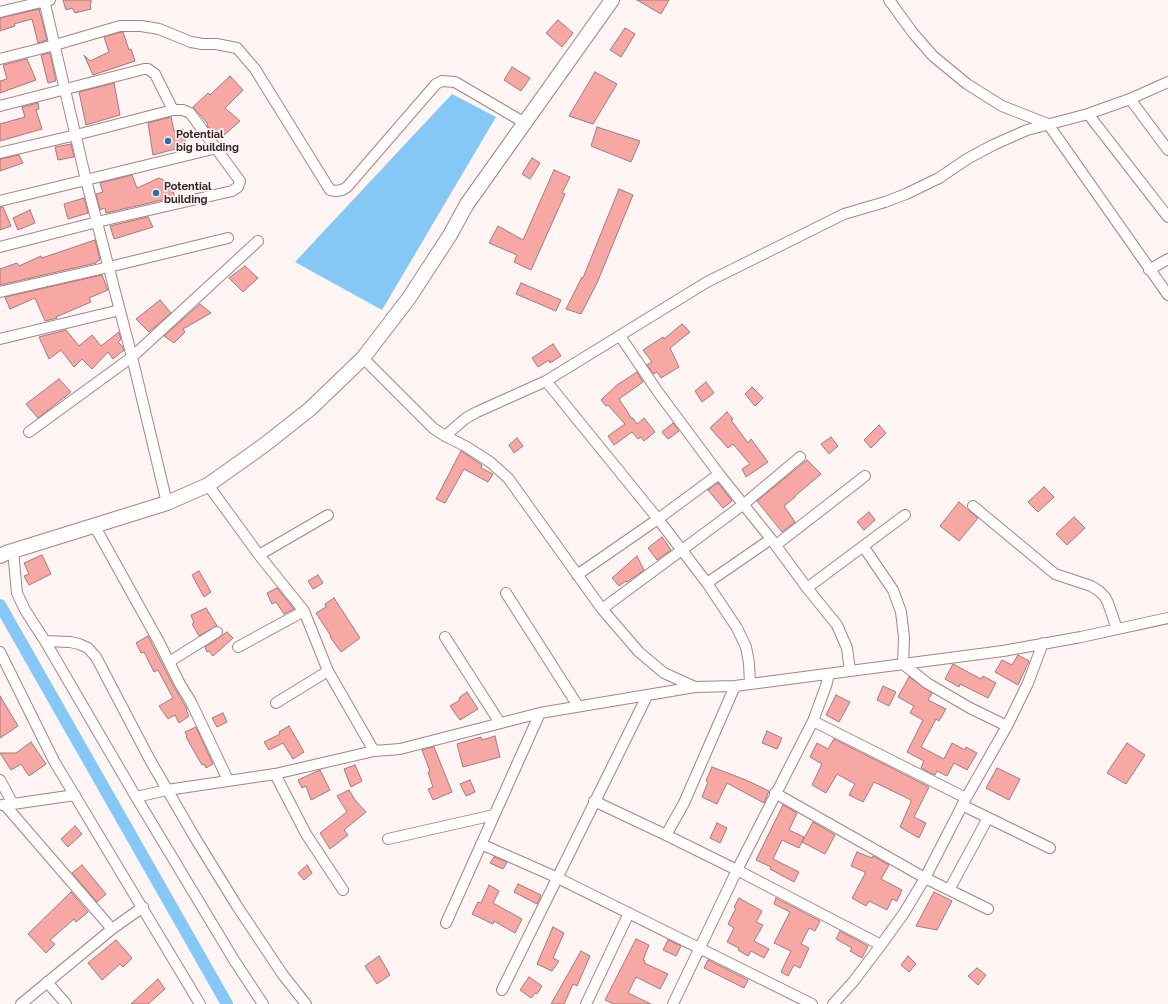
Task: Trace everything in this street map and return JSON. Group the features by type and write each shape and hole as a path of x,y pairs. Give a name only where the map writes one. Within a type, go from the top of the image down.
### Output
{"main road":[{"path":"6,553 167,503 208,485 263,446 310,409 363,358 409,298 450,235 468,204 612,0"}],"street":[{"path":"889,0 913,33 933,56 967,84 1002,106 1048,124 1168,295"},
{"path":"0,12 46,1 86,180 132,357 167,503"},
{"path":"0,58 55,45 120,26 141,26 159,29 196,43 216,44 236,48 255,69 330,190 336,191 347,187 436,84 442,81 455,82 525,123"},
{"path":"0,106 148,69 155,74 173,110"},
{"path":"445,436 466,418 546,381 707,282 830,220 854,210 885,202 906,194 938,178 967,158 992,144 1027,130 1088,114 1130,99 1168,82"},
{"path":"1130,99 1168,150"},
{"path":"0,153 173,110 183,110 190,113 240,181 238,187 232,192 97,222 0,247"},
{"path":"1088,114 1168,217"},
{"path":"0,201 217,148"},
{"path":"0,292 109,268 228,238"},
{"path":"29,432 132,357 258,241"},
{"path":"1149,270 1168,259"},
{"path":"0,339 120,310"},
{"path":"620,336 658,392 719,474 774,542 807,588 837,625 847,648 850,671"},
{"path":"363,358 433,428 490,462 508,478 602,609 639,652 652,664 664,672 695,687"},
{"path":"546,381 683,550 707,583 737,628 746,647 750,664 750,684"},
{"path":"602,609 744,504 800,457"},
{"path":"577,575 658,519 719,474"},
{"path":"707,583 774,542 864,476"},
{"path":"208,485 259,555 304,611 328,671 374,751"},
{"path":"973,506 1055,574 1091,586 1099,591 1108,603 1117,629"},
{"path":"259,555 328,515"},
{"path":"807,588 905,515"},
{"path":"94,525 191,702 228,780"},
{"path":"863,546 893,590 901,612 904,637 903,664"},
{"path":"6,553 17,593 25,610 45,641 136,797 234,960 262,1004"},
{"path":"506,593 578,706"},
{"path":"238,647 304,611"},
{"path":"136,797 167,790 275,774 374,751 400,749 540,713 578,706 695,687 735,686 1003,651 1168,618"},
{"path":"169,662 217,632"},
{"path":"445,637 500,723"},
{"path":"45,641 70,642 79,644 88,648 96,657 167,790 237,906 283,975 306,1004"},
{"path":"832,1004 853,982 882,945 904,913 925,878 964,802 1007,726 1028,683 1043,643"},
{"path":"0,652 54,761 167,947 195,1002"},
{"path":"903,664 927,683 970,708 1007,726"},
{"path":"276,703 328,671"},
{"path":"673,1004 775,793 813,721 829,674"},
{"path":"666,836 684,803 735,686"},
{"path":"502,990 647,696"},
{"path":"446,923 540,713"},
{"path":"813,721 964,802 988,818 1050,848"},
{"path":"275,774 306,834 343,890"},
{"path":"0,780 6,805 112,929"},
{"path":"775,793 925,878 988,909"},
{"path":"6,805 75,795"},
{"path":"594,801 737,870 882,945"},
{"path":"388,839 494,815"},
{"path":"949,890 988,818"},
{"path":"482,844 558,878 812,1004"},
{"path":"21,1004 112,929 142,907"},
{"path":"586,1004 629,913"},
{"path":"47,982 66,1004"}],"water":[{"path":"452,94 496,117 382,310 295,262"}],"building":[{"path":"63,0 91,0 91,9 75,13 72,8 66,10"},
{"path":"637,0 669,0 661,14"},
{"path":"39,9 47,40 38,43 32,19 14,24 15,26 0,31 0,18"},
{"path":"558,20 573,33 562,47 546,33"},
{"path":"625,28 635,34 621,57 610,50"},
{"path":"123,32 129,50 131,49 135,61 93,75 84,55 90,61 109,52 104,37"},
{"path":"50,53 56,81 48,83 41,55"},
{"path":"27,59 36,80 0,93 0,81 7,79 3,65"},
{"path":"512,67 530,78 521,91 504,80"},
{"path":"595,72 617,84 593,124 569,116"},
{"path":"230,76 243,90 225,108 240,121 221,138 208,127 208,124 193,107 208,93 210,95"},
{"path":"114,83 120,115 86,125 79,92"},
{"path":"38,103 39,109 36,110 42,129 0,141 0,124 25,117 22,107"},
{"name":"Potential big building","path":"171,117 174,131 183,129 186,146 153,155 148,123"},
{"path":"597,127 640,141 631,162 591,146"},
{"path":"71,144 74,157 58,160 55,147"},
{"path":"19,155 23,163 0,171 0,159"},
{"path":"532,158 540,163 530,179 522,174"},
{"path":"554,170 570,177 562,193 565,194 531,270 514,262 517,255 489,243 498,226 523,240"},
{"path":"132,175 137,188 159,178 170,183 175,197 106,213 105,208 100,210 96,194 103,192 100,183"},
{"path":"619,189 633,195 597,283 581,314 566,309 582,277 583,278"},
{"path":"84,198 88,213 68,219 64,204"},
{"path":"0,207 3,207 11,226 0,230"},
{"path":"30,210 35,223 18,230 13,218"},
{"name":"Potential building","path":"148,217 153,227 114,239 110,226"},
{"path":"95,240 100,260 96,263 0,285 0,269 17,263 19,266 41,256 42,258"},
{"path":"245,266 258,278 243,292 229,278"},
{"path":"102,275 108,290 89,298 91,302 56,317 57,318 45,321 35,298 10,309 5,297"},
{"path":"521,283 561,300 556,311 516,294"},
{"path":"160,300 171,313 149,332 136,319"},
{"path":"200,304 211,313 183,329 185,332 174,343 164,336"},
{"path":"682,324 690,332 670,348 679,367 661,378 657,372 654,374 647,365 652,362 643,350 663,337 664,339"},
{"path":"66,330 79,346 92,335 101,346 119,332 121,339 118,342 124,350 113,359 108,352 92,369 82,359 74,367 61,350 49,359 39,337"},
{"path":"553,344 561,356 550,363 549,360 538,367 532,358"},
{"path":"637,372 643,382 619,399 637,424 644,418 655,432 644,441 641,437 638,439 632,432 614,445 608,436 625,424 608,405 606,406 601,400 617,385"},
{"path":"59,379 71,392 38,418 26,404"},
{"path":"706,382 714,393 702,402 695,391"},
{"path":"752,387 763,398 755,406 745,394"},
{"path":"727,412 748,443 751,439 768,462 746,477 742,469 750,464 733,444 728,448 710,428"},
{"path":"673,423 679,431 668,439 662,432"},
{"path":"879,425 886,433 871,448 864,440"},
{"path":"831,437 838,446 829,454 821,444"},
{"path":"517,438 523,446 514,453 509,445"},
{"path":"461,451 482,465 481,468 493,474 488,482 464,469 445,503 436,499"},
{"path":"807,460 821,474 784,506 795,522 782,532 757,501"},
{"path":"718,483 732,501 723,508 708,490"},
{"path":"1044,487 1054,497 1038,512 1028,502"},
{"path":"959,502 978,518 959,541 940,526"},
{"path":"869,512 875,520 864,530 857,522"},
{"path":"1074,517 1085,528 1067,545 1056,534"},
{"path":"662,537 671,550 657,560 648,548"},
{"path":"42,555 51,574 29,585 24,576 29,574 24,563"},
{"path":"637,556 644,570 619,586 612,578"},
{"path":"199,571 211,592 204,597 192,575"},
{"path":"318,575 323,583 313,589 308,581"},
{"path":"277,588 294,609 284,614 276,602 272,604 267,593"},
{"path":"334,598 360,638 341,652 316,613 326,607 325,604"},
{"path":"206,608 217,626 199,636 192,624 194,623 191,615"},
{"path":"227,632 233,638 213,656 209,651 207,652 205,647"},
{"path":"148,636 187,709 186,710 189,716 179,723 175,715 168,719 159,706 173,698 158,670 154,672 144,652 141,653 136,643"},
{"path":"1018,655 1029,661 1018,685 995,672 1002,660 1012,665"},
{"path":"953,664 981,679 983,676 996,683 988,698 960,684 959,687 945,679"},
{"path":"909,677 932,693 928,700 946,709 939,721 936,719 921,747 944,759 952,743 965,750 966,747 977,753 967,770 954,763 947,776 937,771 935,775 921,768 924,761 907,752 923,720 910,713 914,706 898,697"},
{"path":"883,686 896,692 889,706 877,700"},
{"path":"467,692 478,709 460,720 450,706 460,700 459,698"},
{"path":"836,695 850,702 839,722 826,715"},
{"path":"0,696 18,726 0,738"},
{"path":"223,713 227,722 217,727 212,718"},
{"path":"289,726 304,752 293,759 283,743 269,750 264,742 280,734 279,732"},
{"path":"196,727 213,764 206,768 204,764 202,765 186,737 185,732"},
{"path":"767,731 782,738 777,749 762,743"},
{"path":"495,736 500,757 463,767 457,744 481,737 482,740"},
{"path":"834,739 929,787 914,817 926,823 919,838 900,827 911,800 874,782 863,802 849,795 855,784 837,774 826,793 812,785 822,764 810,757 817,743 828,749"},
{"path":"31,742 46,764 29,776 21,764 11,770 0,753 16,753"},
{"path":"1127,743 1145,755 1126,784 1107,773"},
{"path":"434,747 452,792 433,800 428,789 433,787 428,772 430,771 422,750"},
{"path":"355,765 362,781 351,787 344,769"},
{"path":"712,767 746,780 769,791 764,803 727,783 717,804 702,797 708,782 706,781"},
{"path":"997,768 1020,779 1009,800 986,788"},
{"path":"320,770 330,790 311,800 306,786 302,788 298,780"},
{"path":"470,780 475,792 466,796 460,784"},
{"path":"349,790 355,800 366,812 344,830 348,835 330,849 320,833 347,812 337,796"},
{"path":"783,805 797,813 789,830 804,837 799,848 782,840 773,859 799,872 794,882 770,869 771,867 756,860"},
{"path":"813,822 835,835 825,854 802,842"},
{"path":"717,823 727,828 720,843 710,838"},
{"path":"75,826 82,834 68,847 61,839"},
{"path":"857,852 872,858 873,856 889,865 881,879 902,890 897,901 892,899 887,910 869,901 866,906 852,898 865,874 865,872 851,866"},
{"path":"494,857 507,862 503,869 490,863"},
{"path":"82,865 106,894 97,902 72,873"},
{"path":"307,865 312,873 304,880 298,873"},
{"path":"518,884 541,895 537,904 514,892"},
{"path":"489,885 499,891 493,903 522,919 515,933 494,921 493,924 472,914 478,902 481,903"},
{"path":"71,892 88,912 76,922 74,919 50,940 55,944 46,953 28,934"},
{"path":"934,892 952,901 937,930 916,926"},
{"path":"739,898 762,911 756,922 763,925 754,941 769,949 764,958 751,951 748,956 738,950 739,948 727,942 734,928 728,924"},
{"path":"776,898 820,921 815,931 809,928 801,944 809,948 800,968 794,965 788,976 781,972 791,951 774,943 790,912 774,904"},
{"path":"553,927 564,933 553,958 559,961 552,971 537,964"},
{"path":"840,931 868,946 862,958 850,951 852,948 836,939"},
{"path":"636,939 649,945 643,960 645,961 644,963 668,974 660,989 636,977 628,993 651,1004 614,1004 605,1000"},
{"path":"116,940 132,958 123,967 120,964 102,980 88,963"},
{"path":"668,940 681,946 676,956 663,950"},
{"path":"581,951 590,956 577,986 573,984 564,1004 551,1004"},
{"path":"379,956 390,975 377,984 365,966"},
{"path":"908,956 916,964 909,972 901,965"},
{"path":"708,960 748,980 744,988 704,968"},
{"path":"977,968 986,975 978,985 968,976"},
{"path":"529,977 542,986 537,994 535,993 531,998 520,990"},
{"path":"158,979 165,989 148,1004 131,1004"}],"waterway":[{"path":"0,605 227,1004"}],"place":[{"name":"Potential big building","path":"168,141"},
{"name":"Potential building","path":"156,193"}]}
